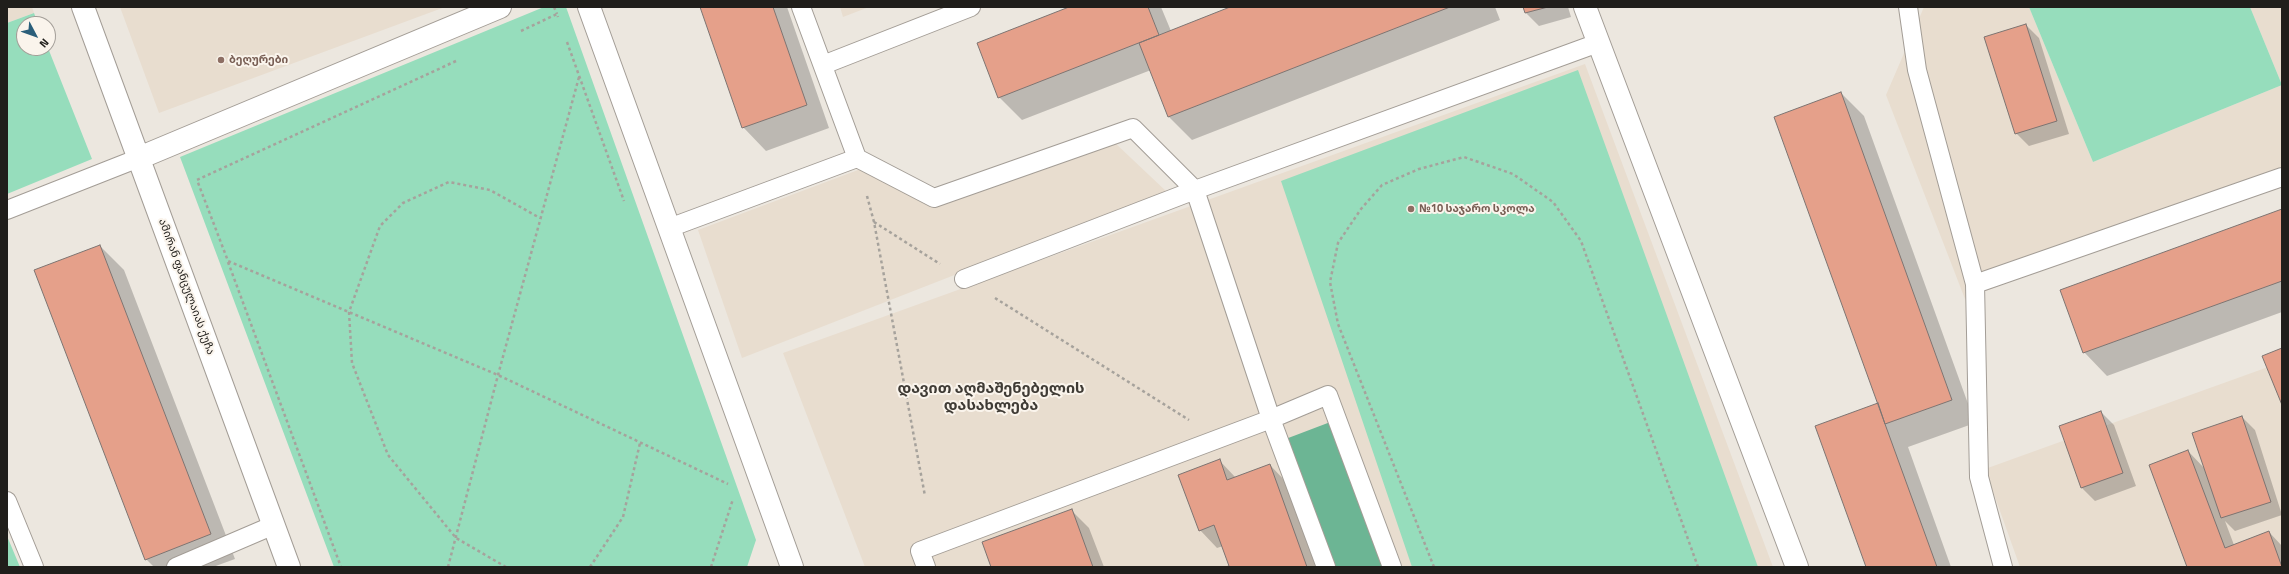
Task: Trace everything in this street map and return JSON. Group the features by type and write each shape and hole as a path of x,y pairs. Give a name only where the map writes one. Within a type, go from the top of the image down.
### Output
{"street":[{"name":"ამირან ფანცულაიას ქუჩა","path":"83,7 289,567"},
{"path":"139,158 500,7"},
{"path":"589,7 792,567"},
{"path":"1589,8 1598,43 1797,567"}],"lane":[{"path":"802,7 857,158 934,198 1132,128 1195,190 1271,419 1326,567"},
{"path":"823,65 971,7"},
{"path":"1908,7 1917,70 1975,284 1979,477 2004,567"},
{"path":"964,279 1195,190 1598,43"},
{"path":"7,210 139,158"},
{"path":"669,228 857,158"},
{"path":"1975,284 2282,177"},
{"path":"926,567 920,550 1220,439 1328,395 1392,567"},
{"path":"7,501 34,567"},
{"path":"176,567 274,525"}],"path":[{"path":"554,7 560,21"},
{"path":"514,34 557,14"},
{"path":"448,567 579,76 564,35"},
{"path":"341,567 197,180 456,60"},
{"path":"1434,567 1338,324 1330,282 1338,243 1361,209 1382,185 1419,169 1464,157 1513,174 1553,202 1581,241 1698,567"},
{"path":"857,158 874,222 925,496"},
{"path":"506,567 456,538 388,455 352,363 349,312 380,226 404,203 449,182 490,190 540,218"},
{"path":"874,222 1220,439"},
{"path":"228,262 498,375 728,484 730,490"},
{"path":"590,567 623,516 640,442"},
{"path":"712,567 733,501 732,495"}],"shaded area":[{"path":"7,7 32,7 34,13 26,16 16,16 16,20 7,23"},
{"name":"ბეღურები","path":"120,7 445,7 159,113"},
{"path":"840,7 869,7 843,17"},
{"path":"1924,7 2029,7 2093,162 2282,85 2282,176 1965,299 1886,95"},
{"path":"2250,7 2282,7 2282,85"},
{"name":"№10 საჯარო სკოლა","path":"1585,64 1773,567 865,567 783,353"},
{"path":"1113,141 1167,192 742,358 698,230 866,167 934,204"},
{"path":"2282,362 2282,567 2020,567 1985,469"}],"green space":[{"path":"544,7 566,7 756,540 747,567 334,567 180,157"},
{"path":"2029,7 2250,7 2282,85 2093,162"},
{"path":"34,13 35,16 26,16"},
{"path":"16,20 16,56 51,56 92,159 7,194 7,23"},
{"path":"1578,70 1758,567 1412,567 1281,181"},
{"path":"1333,421 1388,567 1331,567 1283,440"},
{"path":"7,536 20,567 7,567"}],"building":[{"path":"700,7 773,7 807,105 742,128"},
{"path":"1069,7 1148,7 1159,35 998,98 977,43"},
{"path":"1230,7 1450,7 1168,117 1139,43"},
{"path":"1523,7 1548,7 1525,13"},
{"path":"2026,24 2057,121 2015,134 1984,37"},
{"path":"1841,92 1952,400 1885,424 1774,117"},
{"path":"2282,209 2282,281 2083,353 2060,290"},
{"path":"100,245 211,534 145,560 34,270"},
{"path":"2282,348 2282,405 2262,356"},
{"path":"1878,403 1937,567 1866,567 1815,426"},
{"path":"2101,411 2123,473 2081,488 2059,426"},
{"path":"2242,416 2271,502 2221,518 2192,433"},
{"path":"2188,450 2225,548 2269,531 2282,567 2187,567 2149,465"},
{"path":"1220,459 1227,480 1270,464 1307,567 1225,567 1229,566 1214,525 1199,531 1178,475"},
{"path":"1072,509 1093,567 991,567 982,542"}],"place":[{"name":"ბეღურები","path":"221,60"},
{"name":"№10 საჯარო სკოლა","path":"1411,209"}],"district":[{"name":"დავით აღმაშენებელის დასახლება","path":"991,398"}]}
